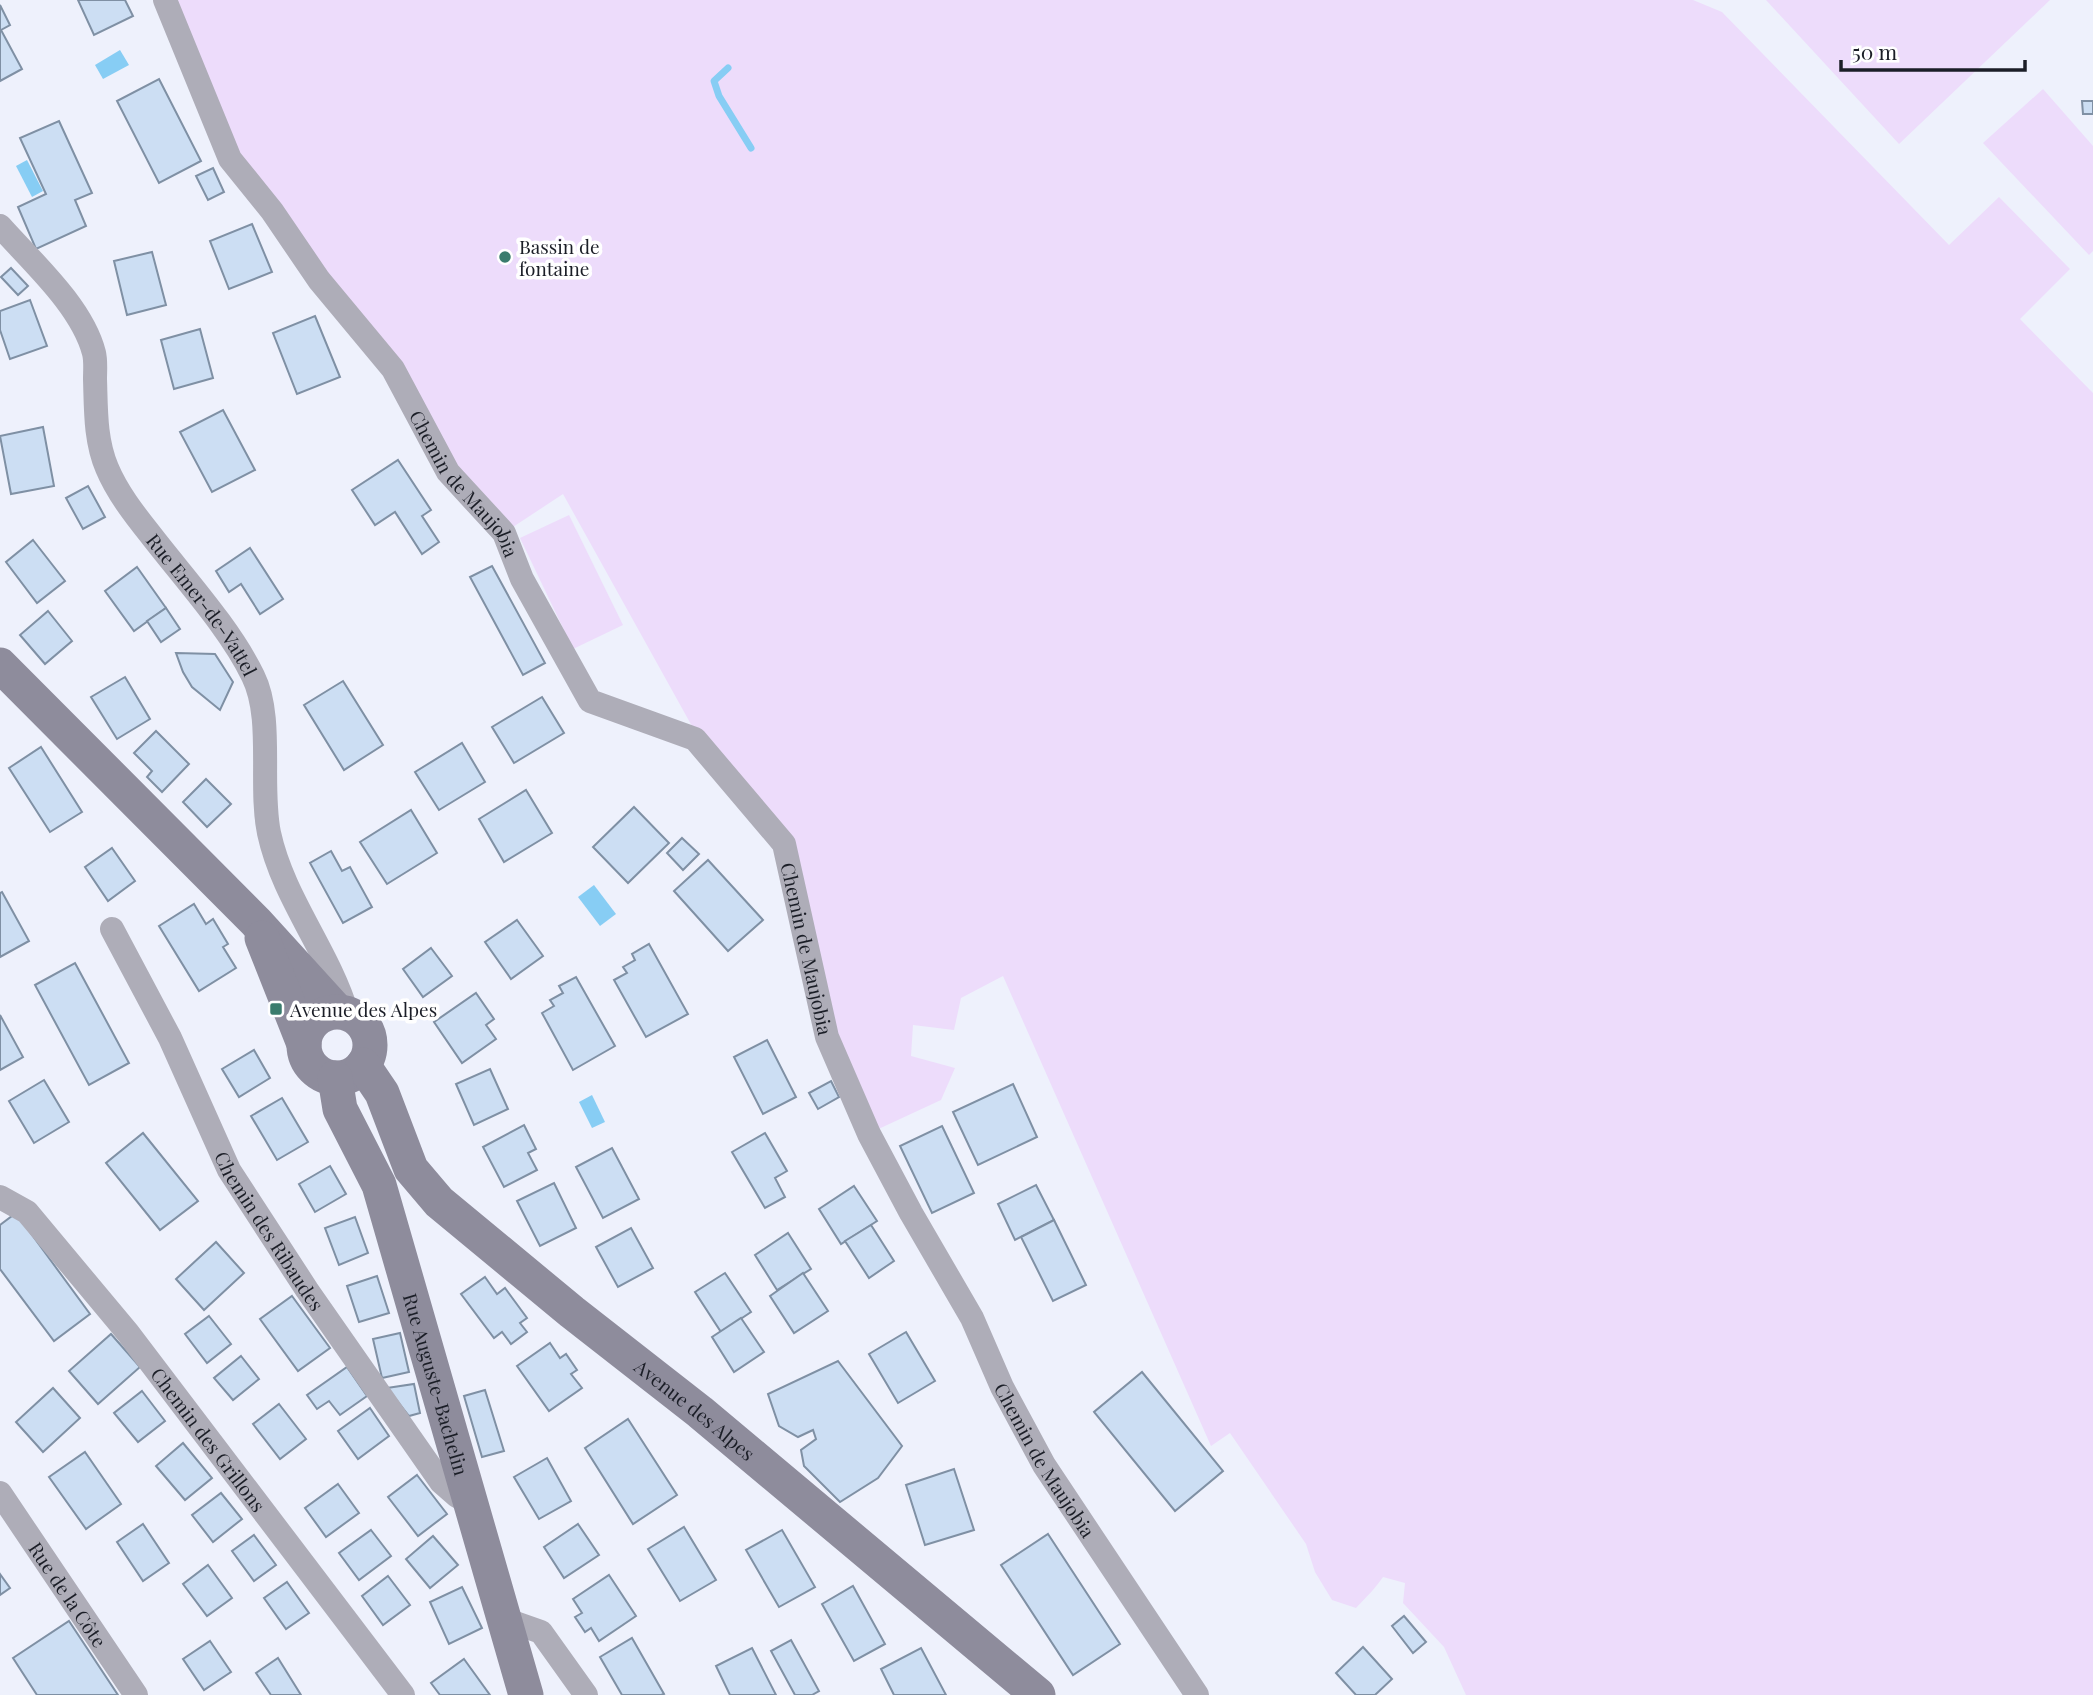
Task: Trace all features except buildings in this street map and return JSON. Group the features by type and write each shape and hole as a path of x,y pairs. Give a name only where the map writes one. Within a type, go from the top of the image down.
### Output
{"main road":[{"path":"0,665 256,922 342,1012 364,1025 369,1034 369,1056 349,1072 316,1071 305,1054 304,1044 256,922"},
{"path":"304,1044 310,1025 327,1013 342,1012"},
{"name":"Rue Auguste-Bachelin","path":"349,1072 340,1109 379,1185 526,1695"},
{"name":"Avenue des Alpes","path":"349,1072 382,1094 411,1169 439,1202 572,1312 700,1412 1038,1695"}],"street":[{"name":"Chemin de Maujobia","path":"165,0 230,159 272,211 319,279 393,369 448,472 504,533 522,579 590,701 695,739 784,844 827,1037 869,1134 972,1318 1002,1387 1044,1465 1197,1695"},
{"name":"Rue Emer-de-Vattel","path":"0,226 82,323 94,354 97,430 106,467 129,507 239,650 255,679 263,709 264,787 269,833 285,883 339,986 342,1012"},
{"name":"Chemin des Ribaudes","path":"112,929 170,1038 235,1180 307,1290 442,1482 457,1496 472,1504"},
{"name":"Chemin des Grillons","path":"0,1197 27,1212 128,1333 403,1695"},
{"name":"Rue de la Côte","path":"0,1493 136,1695"},
{"path":"504,1619 541,1632 586,1695"}],"shaded area":[{"path":"176,0 1693,0 1722,12 1949,245 1999,197 2070,269 2020,319 2093,393 2093,1695 1466,1695 1444,1647 1403,1603 1405,1583 1383,1577 1356,1608 1332,1600 1315,1572 1306,1544 1230,1433 1211,1446 1003,976 961,998 954,1030 913,1025 911,1056 955,1068 941,1100 872,1132 830,1036 787,843 698,737 563,494 507,531 451,471 242,161"},
{"path":"1766,0 2050,0 1899,144"},
{"path":"2043,89 2093,146 2093,251 2089,255 1983,143"},
{"path":"569,515 623,625 573,649 520,538"}],"water":[{"path":"120,50 129,65 103,79 95,65"},
{"path":"27,160 43,191 32,197 16,166"},
{"path":"594,885 616,914 600,926 578,897"},
{"path":"592,1095 605,1122 592,1128 579,1102"}],"waterway":[{"path":"728,68 714,81 719,96 751,148"}],"place":[{"name":"Bassin de fontaine","path":"505,257"},
{"name":"Avenue des Alpes","path":"276,1009"}]}
